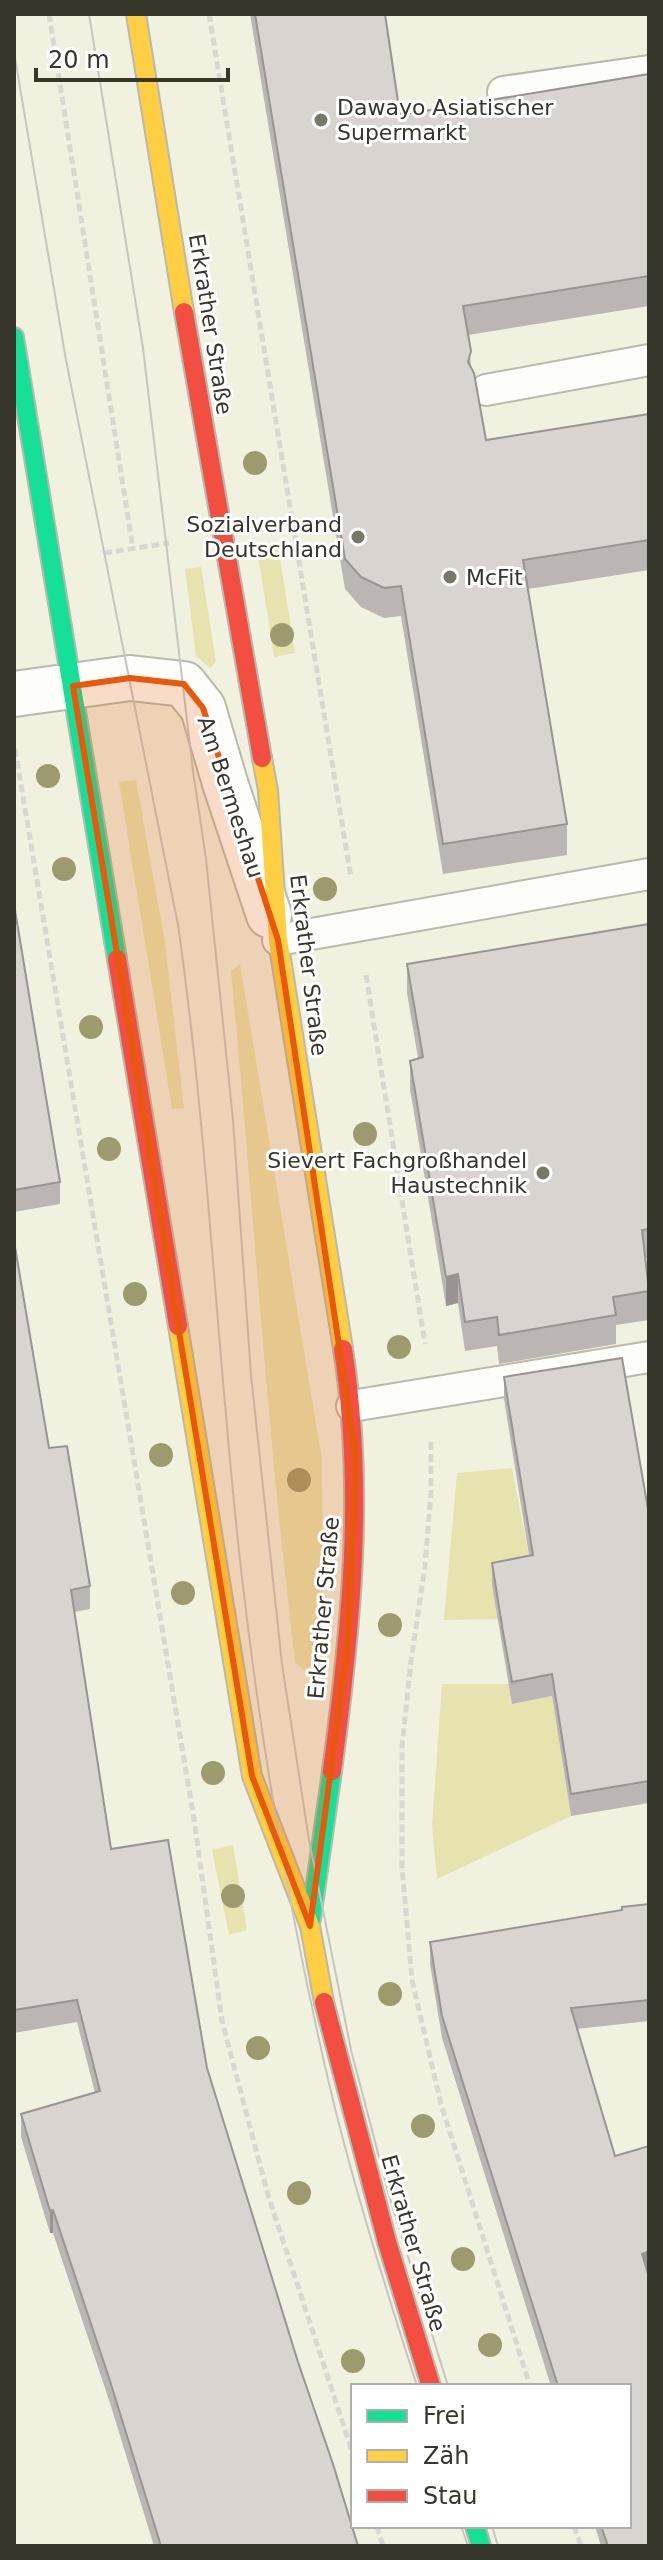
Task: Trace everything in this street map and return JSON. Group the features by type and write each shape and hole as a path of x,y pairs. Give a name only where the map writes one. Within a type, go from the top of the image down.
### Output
{"main road":[{"name":"Erkrather Straße","path":"136,14 196,386 268,790 278,940 352,1406 356,1458 352,1599 310,1926"},
{"name":"Erkrather Straße","path":"14,337 252,1776 310,1926 323,1999 345,2089 430,2384"}],"street":[{"name":"Am Bermeshau","path":"14,694 130,678 184,684 203,708 278,940"}],"lane":[{"path":"503,92 649,71"},
{"path":"486,390 649,360"},
{"path":"278,940 649,874"},
{"path":"352,1406 649,1357"}],"path":[{"path":"49,14 133,549"},
{"path":"118,551 152,545"}],"highlighted area":[{"path":"130,678 184,684 192,692 203,708 278,940 356,1458 348,1642 310,1926 252,1776 73,686"}],"shaded area":[{"path":"278,545 295,653 274,657 257,549"},
{"path":"201,567 216,662 210,668 196,656 185,569"},
{"path":"136,780 165,943 184,1108 172,1109 119,782"},
{"path":"240,964 322,1459 323,1585 313,1660 310,1667 303,1670 295,1662 268,1403 231,971"},
{"path":"512,1468 533,1577 498,1619 444,1620 457,1473"},
{"path":"442,1684 509,1684 513,1704 552,1696 571,1816 437,1879 432,1826"},
{"path":"233,1845 247,1930 229,1935 212,1850"}],"building":[{"path":"255,14 385,14 400,115 649,74 649,276 463,306 471,351 468,362 474,373 486,440 649,414 649,540 523,560 567,824 443,844 401,586 384,588 361,577 345,559"},
{"path":"14,904 60,1182 14,1190"},
{"name":"Sievert Fachgroßhandel Haustechnik","path":"649,924 649,1229 642,1230 649,1291 613,1297 616,1315 499,1335 497,1317 465,1322 458,1274 446,1277 410,1061 423,1057 407,964"},
{"path":"14,1241 49,1448 67,1446 90,1586 71,1590 111,1849 168,1840 207,2068 358,2546 161,2546 21,2114 100,2091 77,2000 14,2010"},
{"path":"622,1358 649,1515 649,1781 571,1794 552,1674 512,1682 503,1632 492,1563 533,1555 504,1377"},
{"path":"649,1904 649,2000 571,2008 615,2156 649,2146 649,2251 642,2254 649,2277 649,2546 608,2546 602,2528 631,2528 631,2384 557,2384 442,2016 430,1942 622,1910 622,1907"}],"tram line":[{"path":"89,14 143,348 206,859 233,1120 251,1375 282,1664 309,1840 351,2050 389,2195 447,2384"},
{"path":"14,52 66,360 178,925 198,1088 242,1578 279,1836 331,2092 382,2276 416,2384"},
{"path":"462,2528 468,2546"},
{"path":"493,2528 498,2546"}],"traffic: fast":[{"path":"14,337 117,959"},
{"path":"311,1919 332,1771"},
{"path":"476,2528 481,2546"}],"traffic: slow":[{"path":"136,14 184,312"},
{"path":"262,758 268,790 278,940 343,1349"},
{"path":"178,1326 252,1776 310,1926 324,2002"}],"traffic: jam":[{"path":"184,312 262,758"},
{"path":"117,959 178,1326"},
{"path":"332,1771 345,1665 353,1560 353,1455 343,1349"},
{"path":"324,2002 387,2242 430,2384"}],"place":[{"name":"Dawayo Asiatischer Supermarkt","path":"321,120"},
{"name":"Sozialverband Deutschland","path":"358,537"},
{"name":"McFit","path":"450,577"},
{"name":"Sievert Fachgroßhandel Haustechnik","path":"543,1173"}]}
